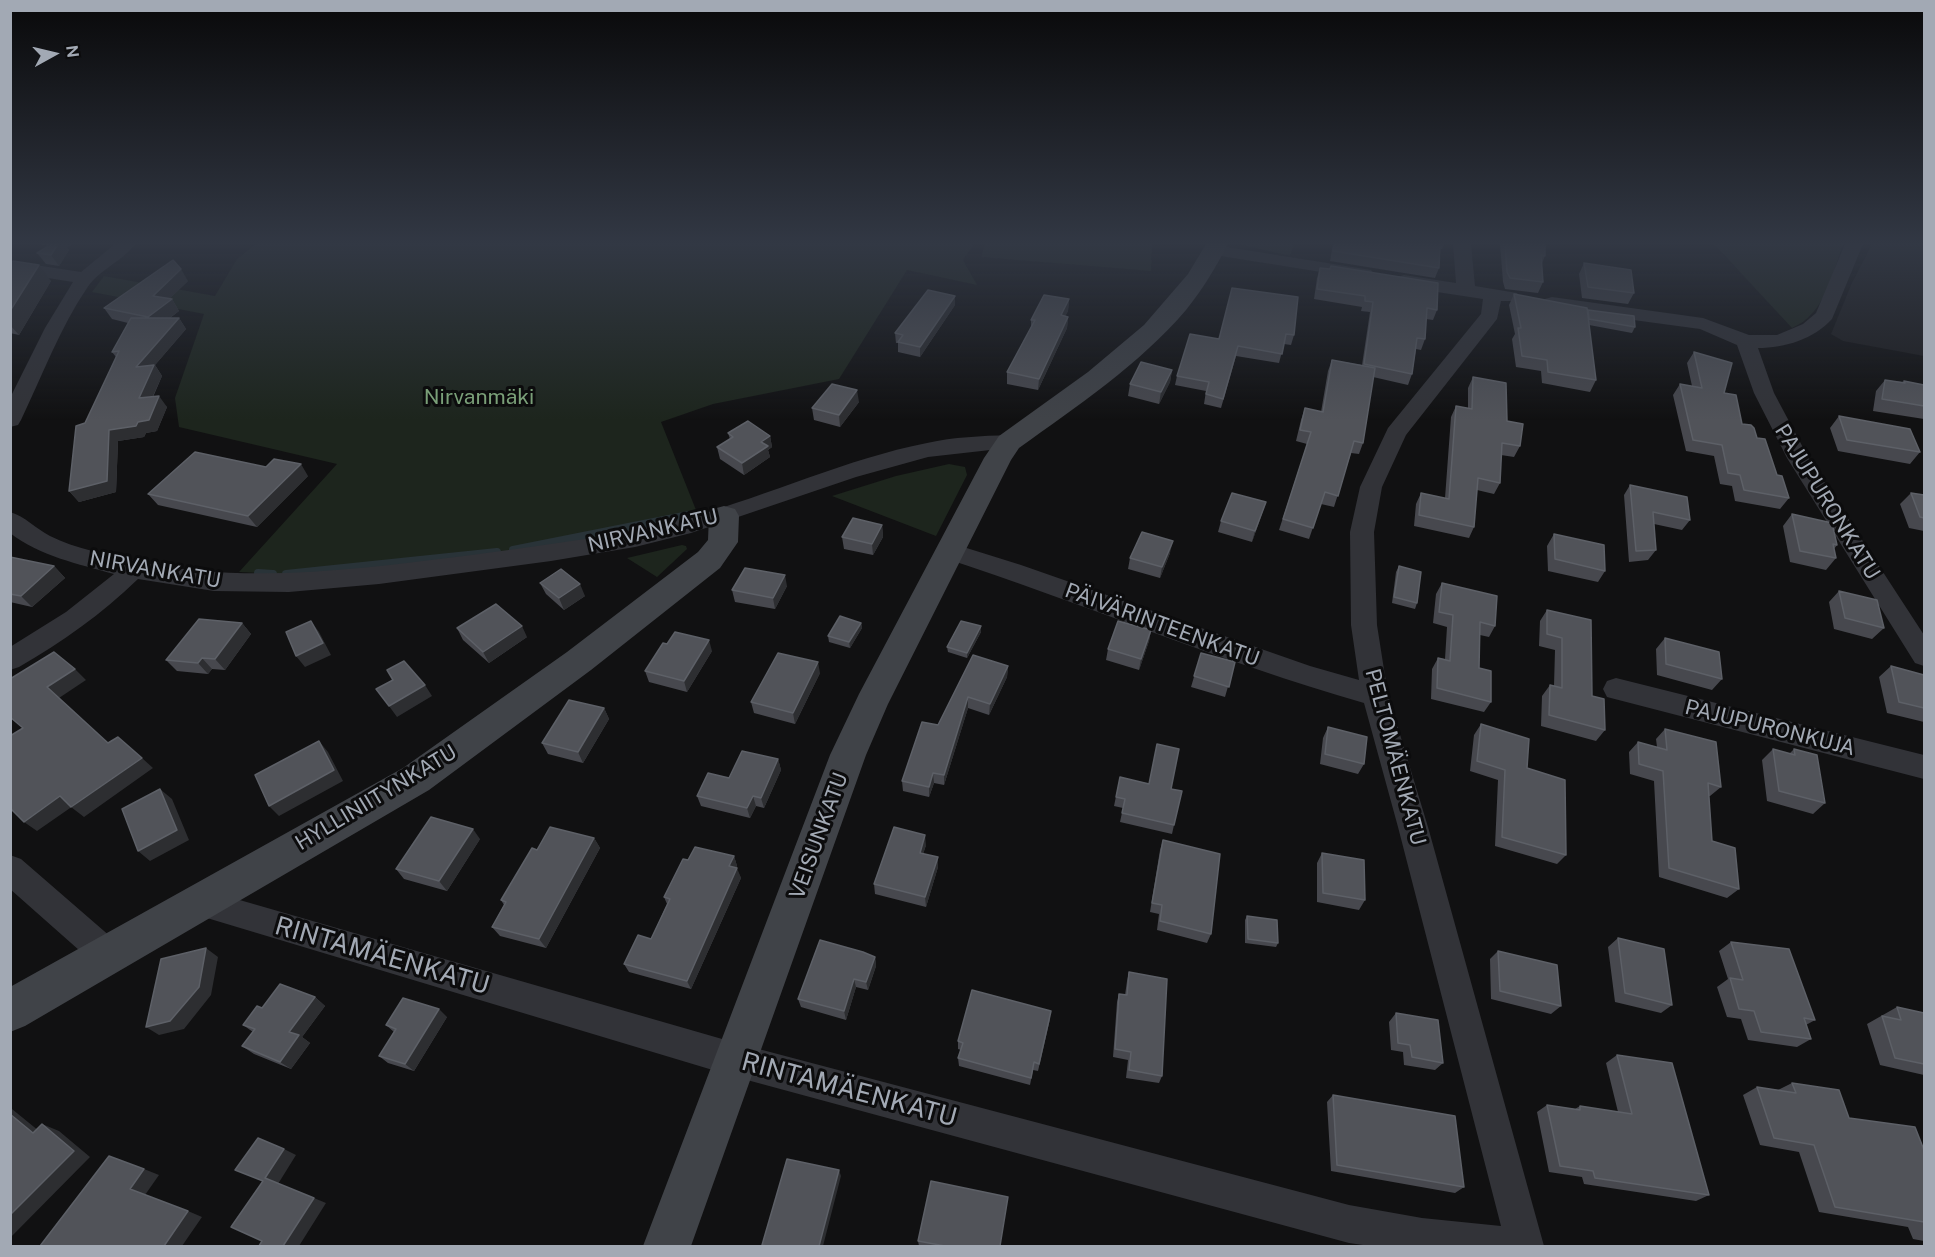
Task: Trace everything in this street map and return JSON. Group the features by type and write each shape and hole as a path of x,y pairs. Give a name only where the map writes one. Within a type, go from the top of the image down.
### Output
{"street":[{"path":"10,420 70,303"},
{"path":"1009,442 1149,335 1180,303"},
{"name":"PELTOMÄENKATU","path":"1484,303 1490,315 1396,433 1371,487 1362,532 1364,625 1375,696 1413,827 1525,1246"},
{"path":"1543,303 1703,324 1746,341 1787,338 1811,330 1820,323 1830,303"},
{"name":"PAJUPURONKATU","path":"1746,341 1764,393 1798,458 1924,656"},
{"name":"NIRVANKATU","path":"11,521 58,551 134,570 176,578 229,583 285,584 572,550 651,535 723,516 909,455 968,444 1009,442"},
{"name":"VEISUNKATU","path":"667,1246 848,755 871,704 1009,442"},
{"name":"HYLLINIITYNKATU","path":"10,1011 416,779 489,728 709,560 723,542 723,516"},
{"name":"PÄIVÄRINTEENKATU","path":"950,551 1307,676 1375,696"},
{"path":"10,660 74,620 134,570"},
{"name":"PAJUPURONKUJA","path":"1616,689 1924,767"},
{"path":"10,869 108,955"},
{"name":"RINTAMÄENKATU","path":"198,902 736,1060 1349,1224 1422,1237 1507,1246"}],"shaded area":[{"path":"1844,303 1924,303 1924,356 1843,341 1831,334"}],"green space":[{"name":"Nirvanmäki","path":"146,303 887,303 839,379 713,404 661,422 696,510 533,548 300,575 239,572 337,464 179,427 175,398 204,314"},
{"path":"1768,303 1820,303 1803,322 1792,328"},
{"path":"949,464 965,467 967,475 936,536 832,496 896,476"},
{"path":"682,545 687,549 657,577 627,558"}],"building":[{"path":"112,303 167,303 148,317 104,308"},
{"path":"918,303 950,303 920,347 898,342 903,335 895,333"},
{"path":"1040,303 1067,303 1061,315 1068,317 1039,379 1007,372 1035,320 1031,320"},
{"path":"1228,303 1297,303 1294,335 1286,334 1282,354 1238,346 1223,399 1206,394 1209,382 1177,376 1190,334 1219,339"},
{"path":"1373,303 1437,303 1437,310 1427,308 1425,339 1417,338 1412,374 1364,364"},
{"path":"1516,303 1559,303 1587,308 1596,380 1548,372 1547,360 1522,356 1518,328 1521,328"},
{"path":"1588,310 1634,316 1635,327 1589,319"},
{"path":"131,318 179,318 136,367 154,365 139,398 159,396 149,420 138,422 136,426 109,430 107,481 69,491 76,426 85,423 119,351 112,352"},
{"path":"1694,352 1732,363 1724,393 1736,395 1742,424 1751,425 1757,438 1765,439 1777,475 1782,476 1789,498 1744,490 1740,475 1728,473 1722,445 1693,440 1680,384 1702,388"},
{"path":"1332,360 1375,368 1363,443 1354,441 1338,496 1325,492 1313,528 1283,519 1311,432 1300,430 1305,408 1323,412"},
{"path":"1141,362 1172,370 1161,392 1130,384"},
{"path":"1473,377 1506,383 1507,421 1523,424 1520,446 1502,443 1500,483 1478,478 1474,527 1419,515 1421,493 1449,499 1456,406 1472,409"},
{"path":"1885,380 1924,385 1924,406 1882,399"},
{"path":"832,384 857,390 839,415 812,408"},
{"path":"1839,416 1910,429 1920,452 1847,440"},
{"path":"748,421 770,436 761,442 768,446 742,463 717,447 733,437 728,433"},
{"path":"195,452 266,467 274,459 301,464 248,516 148,494"},
{"path":"1630,485 1687,497 1690,520 1653,512 1656,550 1636,551"},
{"path":"1232,493 1266,502 1255,531 1221,521"},
{"path":"1911,493 1924,495 1924,518 1920,517"},
{"path":"1792,514 1832,523 1837,545 1833,544 1836,558 1800,551"},
{"path":"853,518 882,525 872,544 842,537"},
{"path":"1142,532 1173,541 1162,567 1130,558"},
{"path":"1554,534 1604,545 1605,571 1555,559"},
{"path":"10,557 54,566 21,596 10,594"},
{"path":"1399,566 1421,572 1417,603 1394,597"},
{"path":"745,568 785,575 773,598 732,590"},
{"path":"561,569 580,584 559,598 540,583"},
{"path":"1442,583 1497,596 1495,626 1480,622 1479,668 1491,671 1491,702 1437,688 1438,658 1450,661 1453,615 1439,612"},
{"path":"1839,591 1877,600 1884,628 1845,618"},
{"path":"496,604 522,626 483,652 457,628"},
{"path":"1547,610 1591,620 1592,696 1604,699 1605,730 1549,715 1550,685 1562,688 1562,638 1547,634"},
{"path":"840,616 861,623 849,642 828,636"},
{"path":"199,619 242,623 215,659 202,658 198,663 166,660"},
{"path":"311,621 323,643 296,656 286,632"},
{"path":"961,621 981,626 967,653 947,647"},
{"path":"1118,621 1151,630 1141,659 1108,649"},
{"path":"675,632 709,640 684,681 645,671 663,643 667,644"},
{"path":"1665,638 1719,652 1722,679 1666,664"},
{"path":"54,652 75,669 47,687 108,743 118,737 142,758 71,807 60,796 24,822 10,808 10,736 23,728 10,717 10,679"},
{"path":"778,653 818,662 793,713 751,702"},
{"path":"1201,653 1235,662 1229,687 1194,676"},
{"path":"973,655 1008,666 990,704 968,697 944,775 933,773 929,787 902,781 922,722 938,725"},
{"path":"404,661 425,685 389,706 376,689 393,680 387,670"},
{"path":"1891,666 1924,675 1924,708 1899,702"},
{"path":"569,700 604,708 578,752 542,743"},
{"path":"1481,724 1529,739 1527,768 1565,780 1566,855 1502,837 1505,770 1477,761"},
{"path":"1328,727 1367,737 1364,764 1325,754"},
{"path":"1665,729 1716,742 1721,787 1708,783 1712,841 1735,848 1739,889 1669,868 1663,771 1639,764 1638,742 1667,750"},
{"path":"319,741 334,770 269,806 255,775"},
{"path":"1157,744 1179,749 1171,789 1182,791 1174,825 1122,813 1125,799 1116,797 1120,777 1149,784"},
{"path":"1773,749 1795,755 1794,749 1817,755 1825,803 1779,791"},
{"path":"742,751 778,759 761,798 753,796 747,808 697,796 708,773 729,778"},
{"path":"160,789 177,830 138,851 122,809"},
{"path":"431,817 473,829 439,881 396,869"},
{"path":"550,827 594,838 539,939 492,927 506,902 501,900 532,848 537,850"},
{"path":"894,827 925,835 920,853 938,857 925,897 874,884"},
{"path":"1163,840 1220,854 1211,934 1160,921 1162,905 1152,903"},
{"path":"695,847 734,856 729,866 737,868 687,981 624,964 638,935 651,939 670,899 664,897 683,859 688,860"},
{"path":"1322,853 1364,860 1365,900 1323,893"},
{"path":"1247,916 1277,920 1278,943 1248,939"},
{"path":"1618,938 1664,949 1672,1005 1625,993"},
{"path":"820,940 875,957 866,982 854,979 844,1011 798,999"},
{"path":"1731,942 1789,949 1815,1020 1804,1018 1811,1039 1761,1032 1754,1011 1739,1009 1730,978 1743,980"},
{"path":"206,948 199,987 170,1021 146,1027 161,959"},
{"path":"1498,951 1557,965 1561,1006 1500,991"},
{"path":"1129,972 1167,979 1162,1076 1129,1070 1131,1052 1115,1049 1119,994 1127,995"},
{"path":"280,984 315,997 289,1032 299,1035 280,1062 242,1046 255,1029 243,1025 257,1006 262,1008"},
{"path":"972,990 1051,1011 1039,1064 1034,1062 1031,1078 958,1058 963,1043 958,1041"},
{"path":"403,998 439,1009 405,1064 379,1056 396,1029 386,1025"},
{"path":"1897,1007 1924,1013 1924,1064 1895,1058 1882,1016 1901,1020"},
{"path":"1396,1013 1438,1020 1443,1063 1412,1057 1410,1045 1398,1043"},
{"path":"1617,1055 1672,1063 1709,1195 1595,1178 1593,1171 1560,1166 1547,1105 1580,1110 1580,1106 1632,1114"},
{"path":"1792,1083 1839,1090 1849,1118 1915,1127 1924,1150 1924,1222 1835,1207 1814,1145 1774,1138 1757,1087 1796,1093"},
{"path":"1333,1095 1455,1116 1464,1187 1337,1165"},
{"path":"10,1114 33,1133 42,1124 74,1151 10,1215"},
{"path":"258,1138 284,1149 265,1178 314,1198 283,1246 259,1246 262,1241 231,1227 263,1181 235,1170"},
{"path":"109,1156 144,1169 130,1189 188,1211 164,1246 40,1246"},
{"path":"787,1159 839,1170 819,1246 762,1245"},
{"path":"931,1181 1008,1197 1000,1246 945,1246 918,1241"}],"waterway":[{"path":"513,550 689,515"},
{"path":"286,574 497,552"},
{"path":"258,573 273,574"}]}
